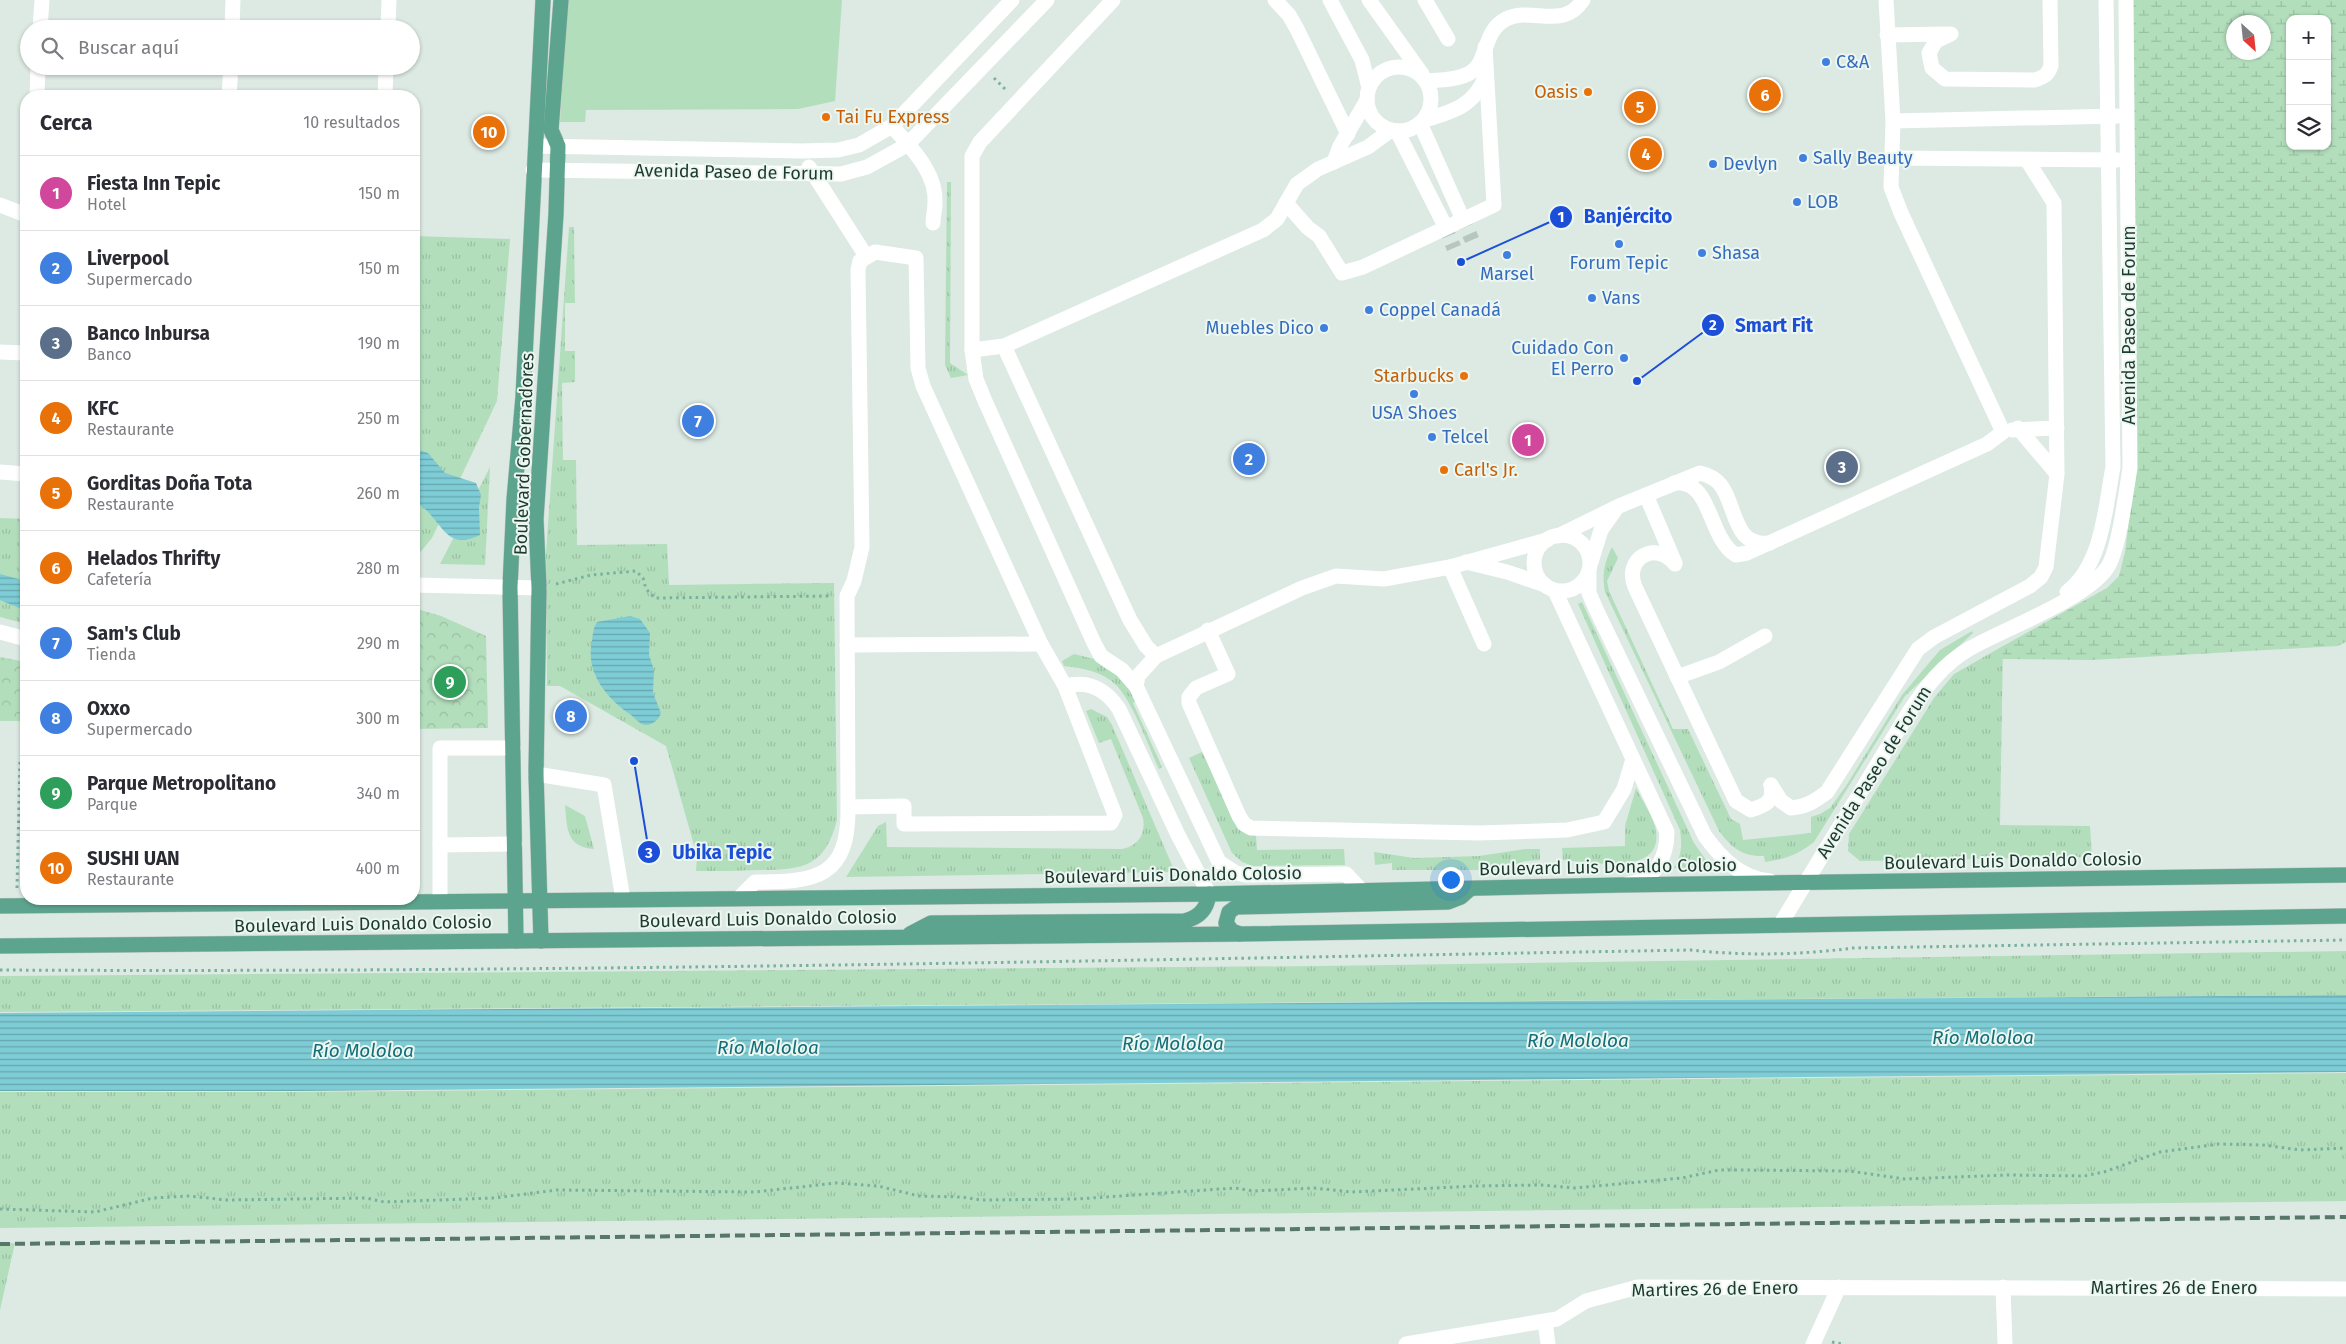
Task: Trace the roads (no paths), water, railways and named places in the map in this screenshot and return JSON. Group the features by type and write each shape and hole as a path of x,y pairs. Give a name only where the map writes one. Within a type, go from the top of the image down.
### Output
{"main road":[{"name":"Boulevard Gobernadores","path":"516,941 517,901 510,587 514,500 523,397 543,0"},
{"name":"Boulevard Gobernadores","path":"541,941 536,774 539,588 536,519 557,170 558,146 551,130 561,0"},
{"name":"Boulevard Luis Donaldo Colosio","path":"420,901 1209,894 1789,882 2346,875"},
{"path":"1240,934 1232,932 1226,922 1229,912 1236,907 1448,902 1461,897 1470,889"},
{"path":"907,936 931,923 1184,920 1199,915 1204,909 1209,894"},
{"name":"Boulevard Luis Donaldo Colosio","path":"0,906 42,905"},
{"name":"Boulevard Luis Donaldo Colosio","path":"0,946 1240,934 2346,916"}],"street":[{"path":"41,20 42,0"},
{"path":"232,20 233,0"},
{"path":"389,20 390,0"},
{"name":"Avenida Paseo de Forum","path":"536,146 801,151 838,150 859,144 892,126 1012,0"},
{"name":"Avenida Paseo de Forum","path":"533,170 841,174 867,167 907,144 1047,0"},
{"path":"1113,0 980,142 972,156 972,350 976,379 1094,643 1101,656 1137,681 1214,853 1226,868 1246,875 1346,874 1362,891"},
{"path":"1275,0 1289,15 1297,29 1348,134"},
{"path":"1330,0 1362,60 1372,116 1381,125 1394,130 1443,222"},
{"path":"1369,0 1410,55 1440,101 1453,112"},
{"path":"1425,0 1448,39"},
{"path":"1334,162 1340,146 1348,134 1375,78 1390,68 1408,68 1426,81 1456,78 1470,73 1480,63 1489,34 1506,19 1517,16 1567,15 1575,10 1583,0"},
{"path":"1886,0 1893,121 1891,187 1895,200 2003,432"},
{"path":"1887,35 1951,34 1936,41 1931,46 1929,60 1932,68 1940,77 1961,80 2035,80 2044,77 2051,66 2050,0"},
{"name":"Avenida Paseo de Forum","path":"2043,612 2077,584 2090,564 2102,526 2113,467 2106,0"},
{"name":"Avenida Paseo de Forum","path":"1780,925 1909,712 1930,682 1968,649 2043,612 2087,587 2107,568 2120,523 2130,468 2126,0"},
{"path":"1286,203 1308,228 1319,236 1342,273 1363,267 1494,205 1485,47"},
{"path":"972,350 1004,346 1263,230 1277,219 1297,184 1318,169 1368,147 1394,130 1414,127 1422,121 1453,112 1477,93 1487,72"},
{"path":"36,90 37,75"},
{"path":"229,90 230,75"},
{"path":"385,90 386,75"},
{"path":"1422,121 1431,104 1426,81"},
{"path":"1893,121 2127,116"},
{"path":"1422,121 1460,213"},
{"path":"892,126 923,164 933,183 936,203 933,223"},
{"path":"801,151 866,256"},
{"path":"1892,158 2128,160"},
{"path":"1646,495 1676,564 1665,554 1657,552 1637,560 1631,575 1736,801 1751,810 1762,806 1769,801 1773,794 1771,785 1781,801 1791,808 1809,805 1827,792 1918,649 1934,637 2030,586 2041,577 2048,556 2057,474 2054,202 2027,160"},
{"path":"0,205 20,213"},
{"path":"739,898 755,882 793,882 810,879 825,872 837,860 845,844 848,827 847,596 854,581 862,547 858,270 860,261 875,252 916,258 918,368 923,386 1041,644 1064,686 1115,815 1111,823 904,824 904,806 848,807"},
{"path":"1004,346 1130,620 1151,651"},
{"path":"0,352 20,353"},
{"path":"1674,483 1682,482 1697,489 1722,542 1729,551 1736,555 1747,553 1772,542 1987,444 2003,432 2018,428 2057,428"},
{"path":"2018,428 2057,474"},
{"path":"0,472 20,474"},
{"path":"1621,885 1639,882 1652,873 1662,861 1667,846 1667,832 1550,588 1537,576 1534,559 1539,548 1552,538 1619,506 1700,473 1710,476 1718,482 1724,491 1739,528 1745,536 1762,544 1772,542"},
{"path":"1457,564 1507,572 1550,588 1572,590 1582,583 1590,568 1601,530 1619,506"},
{"path":"1137,681 1151,651 1208,630 1336,576 1384,579 1457,564 1552,538 1570,536 1580,542 1588,551 1590,568 1589,593 1705,836 1720,856 1740,871 1764,880 1789,882"},
{"path":"1457,564 1484,644"},
{"path":"420,585 539,588"},
{"path":"1208,630 1228,674 1196,688 1189,697 1189,703 1239,816 1244,824 1252,828 1478,833 1567,830 1604,822 1624,789 1633,759"},
{"path":"0,632 20,637"},
{"path":"1677,677 1719,662 1765,636"},
{"path":"847,645 1041,644"},
{"path":"1064,686 1088,684 1101,689 1111,697 1119,709 1178,835 1209,894"},
{"path":"440,901 440,748 513,748"},
{"path":"536,774 604,785 622,899"},
{"path":"440,845 515,844"},
{"name":"Martires 26 de Enero","path":"1406,1344 1545,1322 1557,1319 1586,1301 1638,1287 2346,1289"},
{"path":"1813,1344 1839,1287"},
{"path":"2003,1287 2005,1344"},
{"path":"1545,1322 1548,1344"}],"water":[{"path":"420,451 428,453 445,473 476,483 481,495 479,507 480,535 467,540 458,540 443,530 431,515 420,506"},
{"path":"0,574 20,579 20,608 0,600"},
{"path":"630,616 640,619 650,633 649,655 654,670 653,693 661,713 656,721 647,725 638,722 613,701 595,674 592,663 591,652 594,629 597,622"},
{"name":"Río Mololoa","path":"2346,995 2346,1072 296,1091 0,1091 0,1013"}],"tunnel":[{"path":"1460,213 1472,240"},
{"path":"1443,222 1454,248"}],"railway":[{"path":"0,1244 2346,1217"}],"place":[{"name":"C&A","path":"1826,62"},
{"name":"Oasis","path":"1588,92"},
{"name":"Helados Thrifty","path":"1765,95"},
{"name":"Gorditas Doña Tota","path":"1640,107"},
{"name":"Tai Fu Express","path":"826,117"},
{"name":"SUSHI UAN","path":"489,132"},
{"name":"KFC","path":"1646,154"},
{"name":"Sally Beauty","path":"1803,158"},
{"name":"Devlyn","path":"1713,164"},
{"name":"LOB","path":"1797,202"},
{"name":"Forum Tepic","path":"1619,244"},
{"name":"Shasa","path":"1702,253"},
{"name":"Marsel","path":"1507,255"},
{"name":"Banjército","path":"1461,262"},
{"name":"Vans","path":"1592,298"},
{"name":"Coppel Canadá","path":"1369,310"},
{"name":"Muebles Dico","path":"1324,328"},
{"name":"Cuidado Con El Perro","path":"1624,358"},
{"name":"Starbucks","path":"1464,376"},
{"name":"Smart Fit","path":"1637,381"},
{"name":"USA Shoes","path":"1414,394"},
{"name":"Sam's Club","path":"698,421"},
{"name":"Telcel","path":"1432,437"},
{"name":"Fiesta Inn Tepic","path":"1528,440"},
{"name":"Liverpool","path":"1249,459"},
{"name":"Banco Inbursa","path":"1842,467"},
{"name":"Carl's Jr.","path":"1444,470"},
{"name":"Parque Metropolitano","path":"450,682"},
{"name":"Oxxo","path":"571,716"},
{"name":"Ubika Tepic","path":"634,761"}]}
